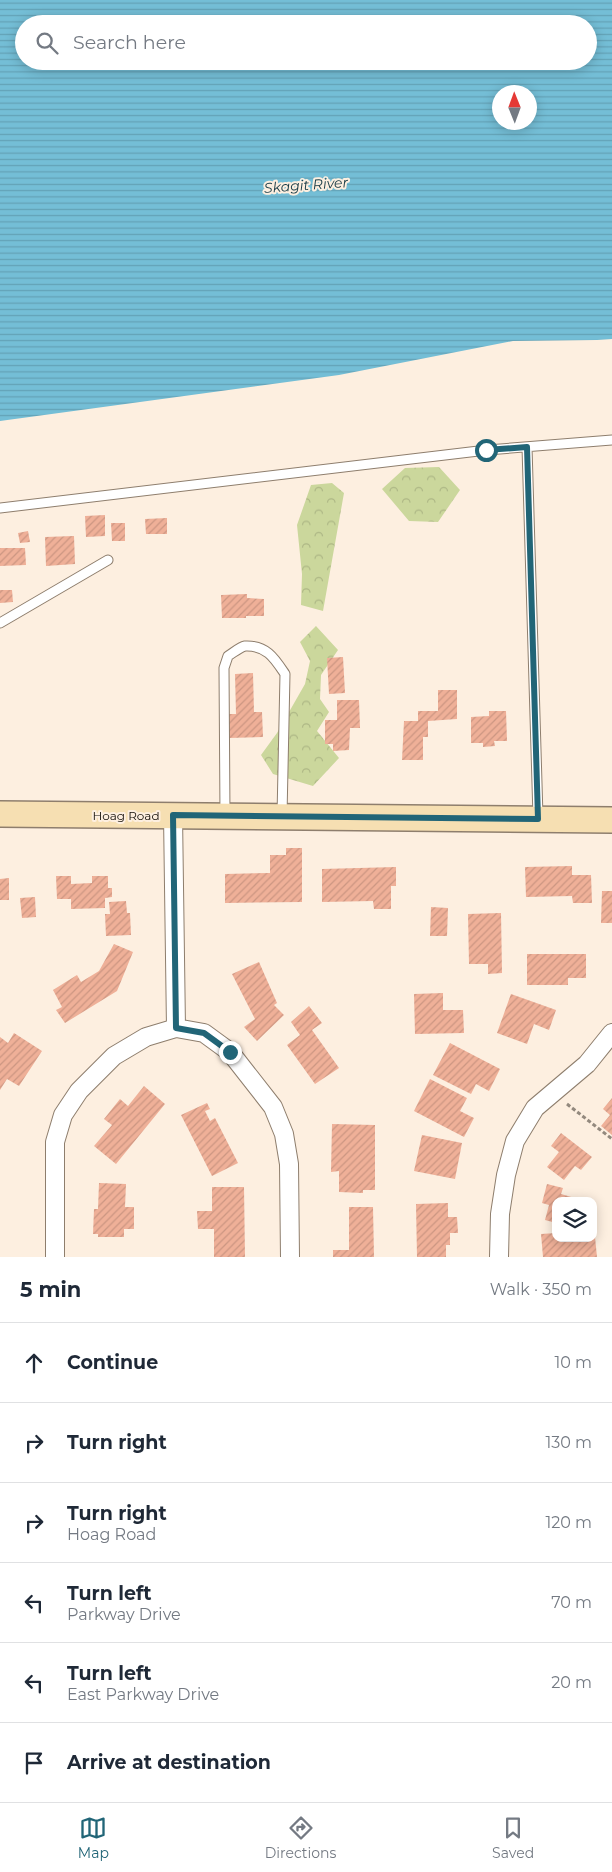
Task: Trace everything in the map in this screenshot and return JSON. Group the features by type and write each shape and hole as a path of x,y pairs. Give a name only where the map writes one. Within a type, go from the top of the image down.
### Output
{"street":[{"name":"Hoag Road","path":"0,814 612,820"},
{"path":"173,815 176,1028"},
{"path":"56,1257 55,1142 63,1115 79,1091 114,1056 146,1037 176,1028 204,1033 230,1052 273,1107 284,1134 289,1164 290,1257"},
{"path":"499,1257 500,1214 506,1175 515,1141 535,1108 587,1064 612,1033"}],"lane":[{"path":"0,508 486,450 612,440"},
{"path":"527,447 538,819"},
{"path":"0,623 108,560"},
{"path":"225,816 224,668 228,656 244,646 260,648 273,655 286,674 282,816"}],"path":[{"path":"564,1102 612,1139"}],"green space":[{"path":"439,467 460,490 438,522 409,521 382,489 405,468"},
{"path":"332,483 344,493 323,611 301,605 302,574 297,525 311,485"},
{"path":"316,626 338,650 321,675 320,699 329,712 317,731 339,758 313,786 273,774 261,755 277,733 305,684 310,661 300,642"}],"water":[{"name":"Skagit River","path":"0,0 612,0 612,339 513,341 339,375 0,421"}],"building":[{"path":"105,515 105,536 86,537 85,516"},
{"path":"167,518 167,534 146,534 145,519"},
{"path":"111,523 125,523 125,541 112,541"},
{"path":"28,531 30,542 20,543 18,533"},
{"path":"74,536 75,564 46,566 45,537"},
{"path":"0,548 25,548 26,565 0,566"},
{"path":"0,590 12,590 13,602 0,603"},
{"path":"247,594 247,598 264,599 264,616 222,618 221,595"},
{"path":"343,657 345,693 329,694 327,658"},
{"path":"253,673 254,712 262,712 263,737 229,738 228,714 236,714 235,674"},
{"path":"438,690 457,690 457,719 428,721 428,737 423,737 423,760 402,760 404,721 418,721 418,711 438,711"},
{"path":"337,700 359,700 360,728 350,728 349,750 333,751 333,744 325,744 325,720 337,720"},
{"path":"489,711 506,711 507,741 494,741 495,746 483,747 483,743 471,743 471,717 489,716"},
{"path":"286,848 302,848 302,902 225,903 225,874 270,873 270,855 286,855"},
{"path":"572,866 572,875 591,875 592,903 573,903 572,896 526,897 525,867"},
{"path":"396,867 396,886 391,886 391,909 374,909 373,901 322,902 322,869"},
{"path":"56,876 71,876 71,884 92,883 92,876 108,876 108,888 112,888 112,897 105,898 105,908 71,909 71,899 57,899"},
{"path":"9,878 9,900 0,900 0,879"},
{"path":"602,891 612,891 612,923 601,923"},
{"path":"35,897 36,917 22,918 20,898"},
{"path":"126,901 127,913 130,913 131,935 106,936 105,914 110,914 109,902"},
{"path":"431,907 448,908 447,936 430,936"},
{"path":"501,913 502,973 488,974 488,964 469,964 468,914"},
{"path":"114,944 133,952 117,991 65,1023 56,1010 62,1007 53,990 77,975 81,982 99,971"},
{"path":"527,954 586,954 586,978 568,978 568,985 527,985"},
{"path":"259,962 277,1003 274,1005 284,1015 257,1041 244,1027 255,1019 232,974"},
{"path":"443,993 443,1010 463,1010 464,1033 415,1034 414,994"},
{"path":"511,994 556,1010 549,1030 534,1024 527,1044 497,1033"},
{"path":"309,1006 322,1023 312,1030 339,1068 315,1084 287,1045 300,1035 291,1022"},
{"path":"14,1033 42,1051 19,1086 7,1079 0,1090 0,1037 8,1043"},
{"path":"450,1043 500,1069 489,1091 476,1084 471,1094 433,1075"},
{"path":"430,1079 467,1098 460,1111 474,1118 464,1137 414,1111"},
{"path":"144,1086 165,1104 116,1164 94,1146 112,1125 104,1119 120,1099 128,1106"},
{"path":"612,1098 612,1135 601,1126 610,1115 603,1109"},
{"path":"207,1103 210,1109 205,1111 210,1121 215,1118 238,1163 212,1176 181,1115"},
{"path":"332,1124 375,1125 375,1190 363,1190 363,1193 339,1192 339,1171 331,1172"},
{"path":"561,1133 592,1157 581,1170 575,1166 564,1180 547,1167 559,1152 551,1146"},
{"path":"422,1135 462,1143 455,1179 414,1171"},
{"path":"99,1183 126,1184 125,1207 134,1207 134,1229 124,1229 124,1237 98,1237 98,1234 93,1234 94,1209 98,1209"},
{"path":"547,1184 563,1188 561,1194 571,1197 552,1197 552,1222 545,1220 549,1205 542,1203"},
{"path":"212,1187 244,1187 245,1257 214,1257 214,1229 198,1229 197,1211 212,1211"},
{"path":"448,1203 448,1217 457,1217 458,1233 450,1233 450,1245 446,1245 446,1257 417,1257 416,1204"},
{"path":"349,1207 373,1207 374,1257 333,1257 333,1250 349,1250"},
{"path":"552,1233 552,1242 596,1242 597,1257 543,1257 541,1234"}],"route":[{"path":"230,1052 204,1033 176,1028 173,815 538,819 527,447 486,450"}]}
